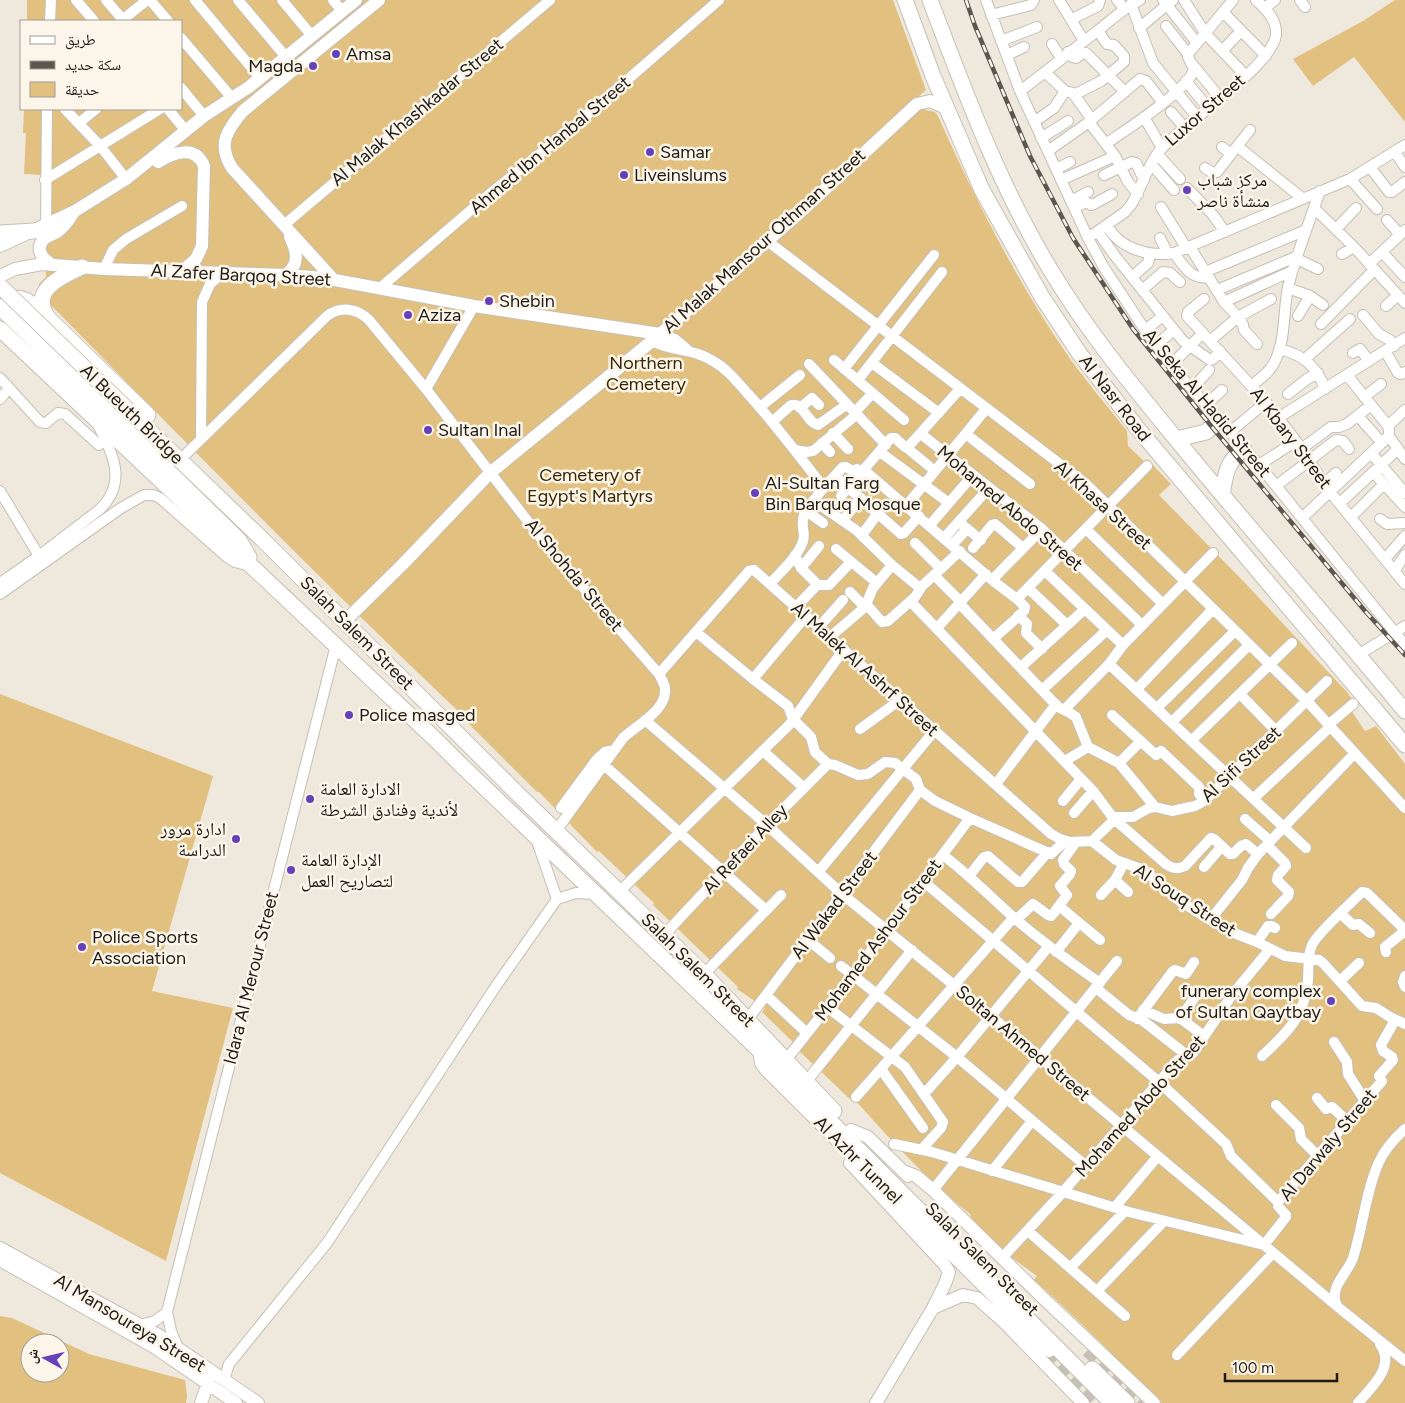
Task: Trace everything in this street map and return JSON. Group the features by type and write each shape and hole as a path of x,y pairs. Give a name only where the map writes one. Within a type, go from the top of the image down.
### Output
{"highway":[{"name":"Al Nasr Road","path":"905,0 946,108 982,190 1042,297 1079,353 1144,436 1405,745"},
{"name":"Al Nasr Road","path":"929,0 1010,197 1058,282 1093,335 1117,368 1405,711"},
{"path":"910,16 916,19 923,19 928,13 929,0"},
{"path":"959,135 962,121 971,118 977,119"},
{"path":"0,233 40,228"},
{"path":"82,267 50,284 43,297 44,312 49,320 187,453 257,525 263,534 265,542"},
{"name":"Al Bueuth Bridge","path":"0,286 265,542"},
{"path":"44,312 19,298 10,300 3,310 239,540 248,554 252,566"},
{"name":"Al Bueuth Bridge","path":"0,329 252,566"},
{"path":"1177,439 1206,432 1219,420"},
{"path":"1222,494 1229,464 1235,455 1244,449"},
{"path":"1250,560 1257,559 1262,554 1264,546 1260,540"},
{"name":"Salah Salem Street","path":"265,542 556,831 704,974 851,1130 1127,1403"},
{"name":"Salah Salem Street","path":"252,566 759,1050 1112,1403"},
{"path":"1274,588 1271,582 1271,574 1276,568 1284,567"}],"main road":[{"path":"0,246 75,211 126,179 204,116 260,78 356,0"},
{"path":"332,279 236,173 227,158 225,146 227,133 243,111 379,0"},
{"name":"Al Malak Mansour Othman Street","path":"344,621 402,565 490,473 656,337 796,216 916,104 930,101 946,108"},
{"path":"144,166 154,164 169,155 179,152 193,154 202,162 204,170 202,246 196,259 182,271"},
{"path":"50,264 40,254 41,242 61,228 75,211"},
{"path":"284,225 296,254 295,264 286,275"},
{"name":"Al Zafer Barqoq Street","path":"0,276 24,266 50,264 104,269 224,272 332,279 474,306 656,337"},
{"name":"Al Azhr Tunnel","path":"759,1050 763,1067 1049,1351"},
{"path":"803,1106 810,1122 947,1268 948,1276 932,1308 876,1403"},
{"name":"Al Azhr Tunnel","path":"851,1130 868,1137 1087,1351"},
{"path":"903,1171 916,1176 933,1190 1154,1403"},
{"name":"Al Mansoureya Street","path":"0,1248 27,1269 157,1342 210,1378"},
{"name":"Al Mansoureya Street","path":"0,1260 27,1269 140,1325 157,1342 178,1348 210,1378 220,1392 236,1403"},
{"path":"932,1308 963,1295 977,1298 1083,1403"},
{"path":"201,1403 210,1378"},
{"name":"Al Mansoureya Street","path":"220,1392 258,1403"}],"street":[{"path":"51,0 52,19"},
{"path":"76,0 93,20"},
{"path":"106,0 122,20"},
{"path":"124,20 148,0 167,20"},
{"path":"195,0 260,78"},
{"path":"238,0 286,57"},
{"path":"282,0 312,36"},
{"path":"333,0 342,11"},
{"name":"Al Malak Khashkadar Street","path":"284,225 550,0"},
{"name":"Ahmed Ibn Hanbal Street","path":"380,288 492,192 572,128 719,0"},
{"path":"992,15 1031,5 1034,0"},
{"path":"1059,0 1084,41"},
{"path":"1072,19 1098,6 1100,0"},
{"path":"1184,0 1205,33 1246,76"},
{"path":"1188,54 1233,0"},
{"name":"Luxor Street","path":"1088,238 1125,212 1138,194 1160,151 1246,76 1266,56 1274,42 1276,28 1271,15 1256,0"},
{"path":"1265,8 1275,0"},
{"name":"Al Seka Al Hadid Street","path":"987,1 1020,91 1088,238 1103,266 1145,330 1171,365 1259,465 1405,645"},
{"path":"1139,28 1167,2 1197,43"},
{"path":"1020,91 1098,31 1128,3 1153,62 1197,118"},
{"path":"1223,12 1266,56"},
{"path":"1166,26 1188,54 1189,61 1220,98"},
{"path":"1001,41 1036,27"},
{"path":"1034,122 1054,108 1069,93 1088,89 1123,64 1125,58 1114,44 1108,44 1098,31"},
{"path":"1222,51 1241,31"},
{"path":"182,39 232,98"},
{"path":"1052,44 1065,55 1074,58 1086,53 1125,92"},
{"path":"1007,55 1024,48"},
{"path":"1106,144 1176,92 1193,72 1193,66"},
{"path":"1046,72 1069,93 1091,121 1115,156 1128,182 1138,194"},
{"path":"1048,151 1091,121 1140,79 1144,79 1163,103"},
{"path":"1186,81 1208,108"},
{"path":"182,89 204,116"},
{"path":"40,228 45,180 47,110"},
{"path":"66,110 101,146 126,179"},
{"path":"79,123 95,110"},
{"path":"45,180 158,110"},
{"path":"169,110 186,131"},
{"path":"1171,112 1185,128"},
{"path":"1144,117 1160,151 1225,232"},
{"path":"1041,138 1068,121"},
{"path":"1206,168 1216,173 1250,130"},
{"path":"1107,226 1126,245 1171,253 1188,248 1350,179 1405,145"},
{"path":"1222,146 1234,150 1302,198"},
{"path":"1395,152 1405,167"},
{"path":"1061,180 1115,156"},
{"path":"1056,169 1070,162"},
{"path":"1104,175 1134,162 1144,180"},
{"path":"1152,165 1174,190"},
{"path":"1370,167 1389,192 1392,192 1405,182"},
{"path":"1350,179 1377,209"},
{"path":"1252,385 1264,376 1274,364 1279,349 1292,271 1320,191"},
{"path":"1073,205 1088,192"},
{"path":"1073,205 1086,202 1092,205 1112,194"},
{"path":"104,269 113,250 126,239 182,206"},
{"path":"1161,207 1224,302 1238,318 1244,330 1257,344"},
{"path":"1314,208 1354,247 1401,299 1386,306"},
{"path":"1336,229 1356,208"},
{"path":"1321,324 1372,267 1382,252 1402,232 1387,220"},
{"path":"1153,251 1171,253 1192,274 1201,278 1306,230"},
{"path":"1098,232 1115,256 1189,347 1210,360 1220,351"},
{"name":"Al Khasa Street","path":"766,240 1086,484 1270,665 1405,808"},
{"path":"1342,254 1354,247"},
{"path":"1153,251 1159,274"},
{"path":"1132,277 1153,251"},
{"path":"1382,252 1405,277"},
{"path":"844,369 934,255"},
{"path":"1103,266 1115,256"},
{"path":"1297,257 1318,269"},
{"path":"1217,290 1297,257"},
{"path":"1224,302 1292,271"},
{"path":"187,453 202,438 202,302 210,284 224,272"},
{"path":"858,380 942,272"},
{"path":"1142,290 1163,272 1170,273 1180,282"},
{"path":"1288,288 1310,296 1323,305"},
{"path":"1298,316 1310,296"},
{"name":"Al Kbary Street","path":"1204,299 1187,314 1266,402 1299,445 1327,487 1405,584"},
{"path":"1171,365 1189,347 1270,300"},
{"path":"426,389 474,306"},
{"name":"Al Shohda' Street","path":"202,438 331,313 341,309 352,310 362,314 369,320 426,389 546,545 659,674 666,687 664,701 660,708 634,728 614,750 556,831"},
{"path":"1363,315 1379,334 1398,344"},
{"path":"1145,330 1163,316"},
{"path":"1305,360 1350,319"},
{"path":"1156,345 1174,330"},
{"path":"656,337 675,339 688,350 713,360 724,368 760,407 824,488"},
{"path":"1278,418 1398,344"},
{"path":"1398,344 1398,373 1404,372"},
{"path":"1279,349 1297,354 1305,360 1318,374 1325,389"},
{"path":"1353,353 1360,349 1369,361"},
{"path":"834,360 904,420"},
{"path":"872,363 939,413"},
{"path":"809,364 883,448 924,485 949,503"},
{"path":"1192,388 1210,370"},
{"path":"1288,394 1307,379 1318,374"},
{"path":"760,407 800,375"},
{"path":"1340,504 1381,464 1402,453 1386,435 1368,401 1347,375"},
{"path":"0,378 40,422 46,423 58,413 66,414 99,445"},
{"path":"1259,465 1330,427 1343,426 1358,416 1381,384"},
{"path":"0,399 9,388"},
{"path":"907,448 960,389"},
{"path":"1206,405 1222,390"},
{"path":"795,450 810,452 855,414 873,393"},
{"path":"800,408 812,398 819,405"},
{"path":"1230,432 1266,402"},
{"path":"772,422 791,405 796,404 811,423 818,425 846,405"},
{"path":"907,505 986,409"},
{"path":"1327,487 1371,453 1405,410"},
{"path":"1358,416 1386,435"},
{"path":"0,583 99,510 110,497 114,484 115,468 112,452 95,419"},
{"path":"833,434 848,449"},
{"name":"Mohamed Abdo Street","path":"921,434 1042,530 1142,625"},
{"path":"966,434 1030,484"},
{"path":"845,492 893,438 936,471"},
{"path":"1276,486 1338,440 1343,441 1349,449"},
{"path":"822,442 830,452"},
{"path":"1371,453 1405,493"},
{"path":"770,584 795,555 803,542 802,521 806,511 844,466 852,471 858,469 907,505 1025,607 1024,611 994,638"},
{"path":"1017,599 1147,466"},
{"path":"1373,472 1405,507"},
{"path":"1302,518 1336,473"},
{"path":"930,525 973,475"},
{"path":"835,476 845,492 861,498 900,533 904,533"},
{"path":"1351,517 1384,484"},
{"path":"850,592 885,623 911,602 920,588 938,572 963,525 989,488"},
{"path":"0,491 38,556"},
{"path":"0,594 121,508 149,494 160,498 227,557 235,562 252,566"},
{"path":"843,520 861,498"},
{"path":"814,501 862,535 892,565 920,588"},
{"path":"806,511 823,522"},
{"path":"862,535 878,514"},
{"path":"899,543 904,533 919,516"},
{"path":"1380,519 1387,524 1405,523"},
{"path":"974,548 992,525 997,524 1023,548"},
{"path":"963,525 981,540"},
{"path":"1086,529 1163,604"},
{"path":"937,628 960,603 1042,530"},
{"path":"1385,559 1405,536"},
{"path":"915,543 960,603 1042,690 1060,707 1076,717 1088,747 1119,763 1155,807"},
{"path":"801,568 819,546"},
{"path":"1394,548 1404,557 1395,570"},
{"path":"836,549 858,563 877,583"},
{"path":"996,784 1035,731 1109,664 1122,645 1213,553"},
{"path":"795,555 801,568 818,585 829,585 858,563"},
{"path":"830,637 866,606 877,583 892,565"},
{"name":"Al Malek Al Ashrf Street","path":"659,674 751,570 756,571 1051,834 1065,841 1092,841"},
{"path":"1045,571 1122,645"},
{"path":"796,607 818,585"},
{"path":"1028,588 1067,625"},
{"path":"819,627 843,600"},
{"path":"911,602 1093,791 1114,819 1172,868 1185,866 1209,838 1214,838 1232,855 1241,846 1246,844 1258,854"},
{"path":"1021,668 1085,609"},
{"path":"1137,689 1213,609"},
{"path":"753,679 806,616"},
{"path":"1018,616 1027,624 1026,633 1042,648"},
{"path":"1358,655 1405,626"},
{"path":"1042,690 1107,630"},
{"path":"696,632 788,706 793,719 811,737 815,752 828,764 858,775 868,774 885,762 895,763 918,782 920,790 935,801 970,818 1048,852 1053,853 1065,841"},
{"path":"1157,708 1235,632"},
{"path":"1192,740 1292,643"},
{"name":"Idara Al Merour Street","path":"178,1348 171,1331 167,1312 221,1092 336,645"},
{"path":"1172,722 1249,645"},
{"path":"619,892 790,724 844,650"},
{"path":"1109,664 1285,826 1306,848"},
{"name":"Al Sifi Street","path":"1114,819 1119,816 1133,817 1149,808 1155,807 1172,811 1195,806 1205,800 1328,680"},
{"path":"1240,694 1276,731"},
{"path":"860,730 900,700"},
{"path":"1254,798 1352,704"},
{"path":"1112,715 1156,755 1161,751 1199,787 1199,794 1205,800"},
{"name":"Soltan Ahmed Street","path":"645,720 767,825 842,894 912,950 1405,1361"},
{"path":"819,871 935,730"},
{"path":"1119,763 1141,741"},
{"path":"1064,761 1088,747"},
{"name":"Al Shohda' Street","path":"561,808 597,759 605,752 614,750"},
{"path":"763,751 803,788"},
{"path":"1210,920 1242,880 1258,854 1355,753"},
{"name":"Al Refaei Alley","path":"664,935 767,825 828,764"},
{"path":"604,765 766,910"},
{"path":"1063,801 1081,779"},
{"name":"Al Wakad Street","path":"748,1019 920,790"},
{"path":"1074,813 1093,791"},
{"name":"Mohamed Ashour Street","path":"786,1060 853,975 970,818"},
{"path":"1092,841 1114,819"},
{"path":"1245,819 1268,843 1286,866 1278,875 1277,880 1289,892 1288,896 1271,914"},
{"path":"533,835 544,859 557,899"},
{"name":"Al Souq Street","path":"1092,841 1113,858 1144,870 1173,895 1210,920 1236,934 1290,958 1319,960 1324,963 1362,1006 1376,1008 1405,1024"},
{"path":"856,1097 1015,918 1032,905 1036,905 1049,916 1052,915 1067,894 1060,886 1071,873 1070,869 1064,864 1063,858 1076,842"},
{"path":"1204,867 1222,846"},
{"path":"970,876 984,857 988,856 1018,882 1022,882 1048,852"},
{"path":"943,855 970,876 1015,918 1098,986 1129,1015 1142,1020 1188,1056"},
{"path":"1101,895 1115,880 1124,863"},
{"path":"1115,880 1128,892"},
{"path":"923,881 1159,1082 1226,1144 1230,1156 1278,1202"},
{"path":"1262,1056 1286,1034 1302,1009 1308,981 1309,958 1315,940 1362,892 1365,891 1405,930 1385,947 1386,952"},
{"path":"220,1392 229,1364 327,1243 496,986 557,899 576,892 597,894"},
{"path":"704,974 782,895"},
{"path":"1059,906 1100,940"},
{"path":"1341,914 1353,925 1360,924 1370,933"},
{"path":"924,1094 1029,970 1079,922"},
{"path":"1257,942 1268,926 1270,925 1275,928"},
{"path":"807,940 830,958"},
{"name":"Mohamed Abdo Street","path":"1002,1258 1086,1166 1178,1060 1193,1053 1232,996 1270,948"},
{"path":"806,1082 912,950"},
{"path":"933,1190 1117,961"},
{"path":"1137,1019 1173,971 1186,974 1194,962"},
{"path":"1340,981 1359,963"},
{"path":"841,966 957,1057 1086,1166"},
{"path":"1405,976 1403,982 1405,987"},
{"path":"1180,1019 1197,994"},
{"path":"766,995 807,1032"},
{"path":"827,1007 905,1067 924,1094 943,1124 921,1150"},
{"path":"1143,1010 1164,1019 1176,1017 1204,1036"},
{"name":"Al Darwaly Street","path":"1264,1245 1284,1222 1286,1217 1278,1206 1278,1202 1382,1081 1379,1076 1392,1061 1392,1057 1383,1051 1381,1047 1395,1020"},
{"path":"1334,1042 1347,1062 1348,1074 1365,1101"},
{"path":"881,1069 922,1128"},
{"path":"1317,1098 1326,1109 1332,1107 1348,1121"},
{"path":"1276,1105 1298,1128 1301,1140 1318,1156"},
{"path":"992,1171 1032,1121"},
{"path":"1338,1307 1334,1298 1335,1289 1352,1259 1376,1168 1388,1147 1405,1129"},
{"path":"894,1144 957,1160 1125,1211 1264,1245"},
{"path":"1115,1207 1158,1156"},
{"path":"1070,1268 1125,1211"},
{"path":"1097,1291 1164,1221"},
{"path":"1028,1231 1125,1316"},
{"path":"210,1378 226,1362 322,1239 333,1232"},
{"path":"1177,1355 1273,1252"},
{"path":"140,1325 155,1321 167,1312"},
{"path":"1358,1403 1376,1381 1385,1366 1385,1351 1377,1339"}],"green space":[{"name":"Northern Cemetery","path":"27,0 893,0 926,90 919,96 925,110 935,112 938,116 996,236 1028,294 1064,350 1127,431 1128,446 1144,461 1147,459 1171,484 1159,495 1347,692 1352,699 1347,704 1365,731 1376,726 1405,764 1405,1403 1162,1403 1083,1325 1034,1280 1037,1276 1011,1257 971,1218 970,1214 909,1159 853,1098 851,1100 798,1050 799,1048 762,1012 765,1008 737,989 738,987 653,905 654,903 599,851 597,852 456,709 246,503 39,293 39,284 46,277 44,175 24,174 26,133 23,133 24,110 182,110 182,20 27,20"},
{"path":"1395,0 1405,0 1405,122 1354,57 1313,86 1293,59 1363,21"},
{"name":"Police Sports Association","path":"0,694 213,776 152,991 233,1008 166,1261 0,1173"},
{"path":"0,1316 12,1318 44,1333 20,1333 20,1383 70,1383 70,1345 89,1354 185,1380 186,1403 0,1403"}],"tunnel":[{"path":"1049,1351 1099,1403"},
{"path":"1087,1351 1142,1403"}],"railway":[{"path":"966,0 975,26 1030,156 1073,238 1133,329 1365,611 1405,655"}],"place":[{"name":"Amsa","path":"336,54"},
{"name":"Magda","path":"313,66"},
{"name":"Samar","path":"650,152"},
{"name":"Liveinslums","path":"624,175"},
{"name":"مركز شباب منشأة ناصر","path":"1187,190"},
{"name":"Shebin","path":"489,301"},
{"name":"Aziza","path":"408,315"},
{"name":"Sultan Inal","path":"428,430"},
{"name":"Al-Sultan Farg Bin Barquq Mosque","path":"755,493"},
{"name":"Police masged","path":"349,715"},
{"name":"الادارة العامة لأندية وفنادق الشرطة","path":"310,799"},
{"name":"ادارة مرور الدراسة","path":"236,839"},
{"name":"الإدارة العامة لتصاريح العمل","path":"291,870"},
{"name":"Police Sports Association","path":"82,947"},
{"name":"funerary complex of Sultan Qaytbay","path":"1331,1001"}],"park label":[{"name":"Cemetery of Egypt's Martyrs","path":"590,485"}]}
